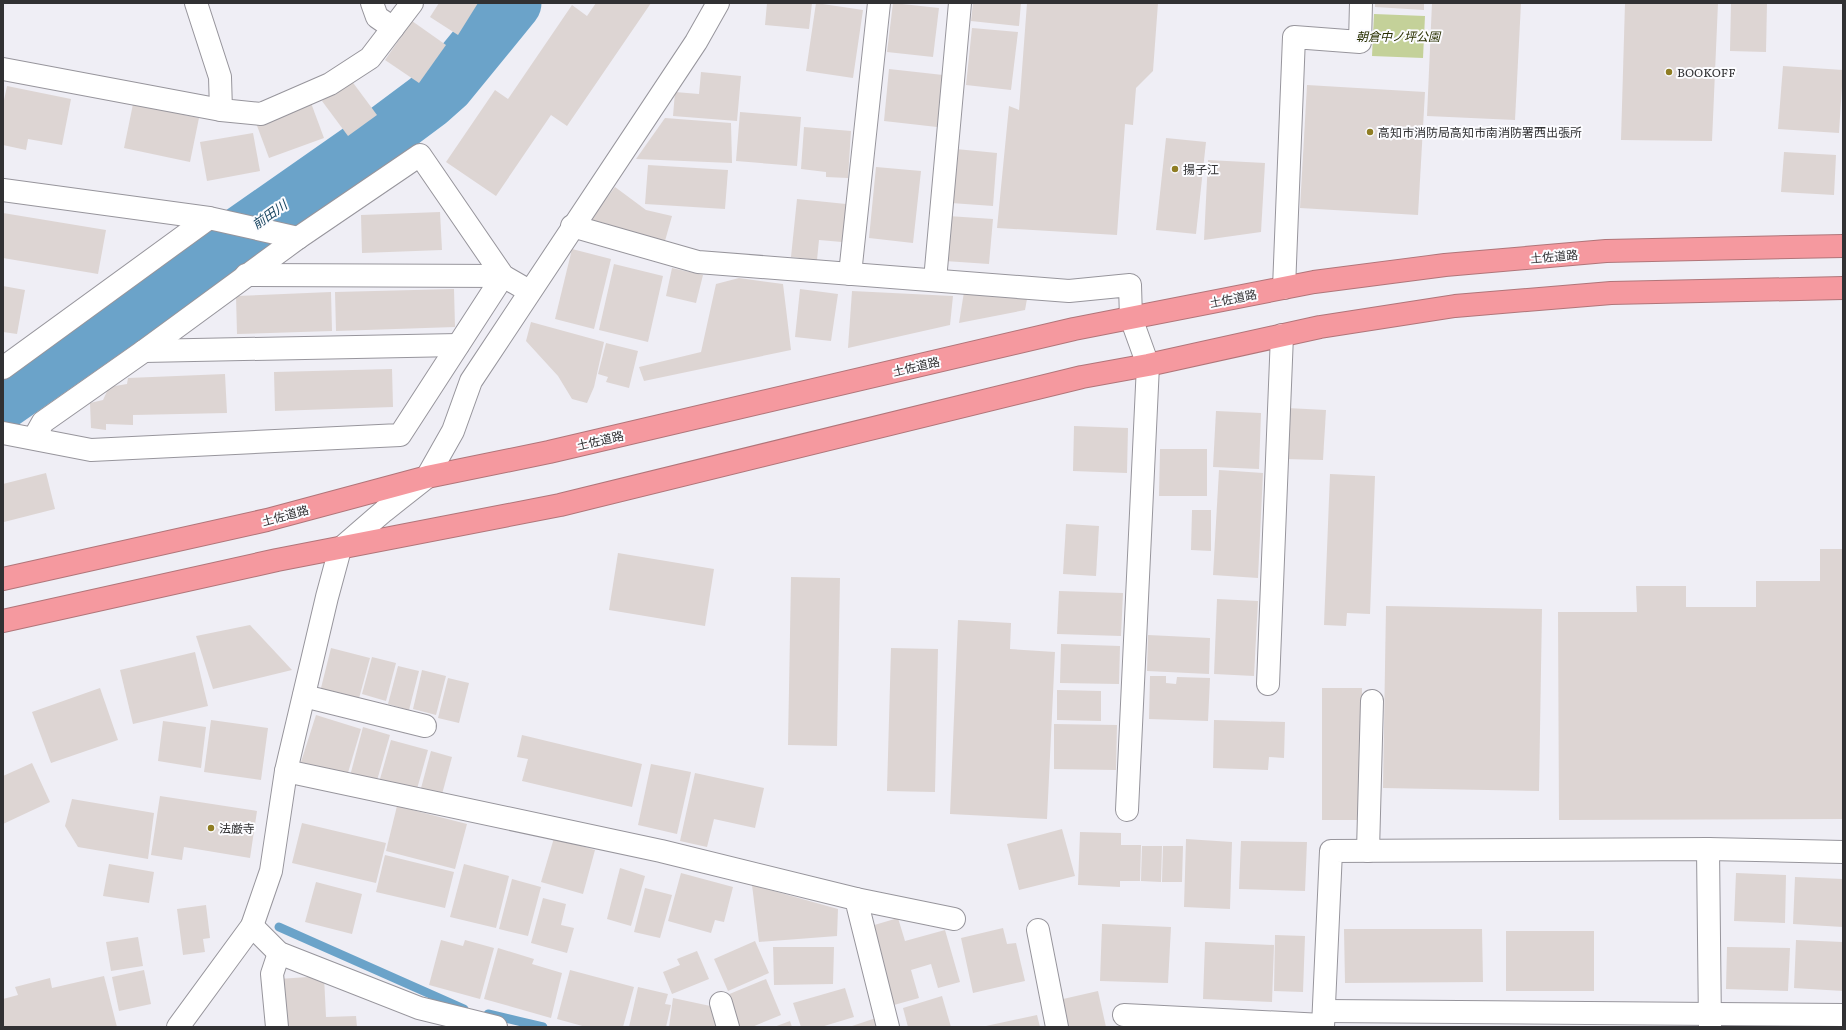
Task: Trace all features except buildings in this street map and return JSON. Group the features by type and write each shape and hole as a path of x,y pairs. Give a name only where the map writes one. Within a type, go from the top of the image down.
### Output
{"highway":[{"name":"土佐道路","path":"3,579 267,520 427,477 549,452 1074,329 1284,288 1445,266 1606,251 1843,246"},
{"path":"3,621 277,560 340,549 560,505 1082,376 1148,365 1320,327 1463,305 1611,293 1843,288"}],"street":[{"path":"196,3 220,77 221,110"},
{"path":"372,3 377,17 393,28"},
{"path":"3,69 221,110 261,114 330,84 370,58 412,3"},
{"path":"178,1027 252,926 271,871 286,770 340,549 384,511 427,477 453,432 470,381 696,42 718,3"},
{"path":"850,274 879,3"},
{"path":"935,280 960,3"},
{"path":"1284,288 1294,37 1360,42 1361,3"},
{"path":"34,438 43,422 144,351 246,275 290,236 420,155 503,276 529,291"},
{"path":"3,190 220,221 290,236"},
{"path":"3,368 220,221"},
{"path":"572,226 698,262 1069,291 1130,285 1131,318 1148,365 1127,810"},
{"path":"246,275 503,276"},
{"path":"8,434 92,450 400,435 503,276"},
{"path":"1268,684 1282,335"},
{"path":"144,351 458,345"},
{"path":"304,696 425,726"},
{"path":"1368,851 1372,701"},
{"path":"286,770 660,852 856,899 954,919"},
{"path":"1708,849 1710,1020"},
{"path":"1323,1021 1331,851 1708,849 1843,852"},
{"path":"856,899 888,1027"},
{"path":"252,926 279,953 419,1008 496,1027"},
{"path":"1038,930 1057,1027"},
{"path":"277,1027 272,974 279,953"},
{"path":"721,1003 728,1027"},
{"path":"1124,1015 1323,1021 1710,1020 1843,1015"}],"green space":[{"name":"朝倉中ノ坪公園","path":"1374,14 1425,16 1423,58 1372,56"}],"waterway":[{"name":"前田川","path":"3,401 369,145 428,101 446,85 513,3"},
{"path":"279,927 464,1009"},
{"path":"488,1014 543,1027"}],"place":[{"name":"BOOKOFF","path":"1669,72"},
{"name":"高知市消防局高知市南消防署西出張所","path":"1370,132"},
{"name":"揚子江","path":"1175,169"},
{"name":"法厳寺","path":"211,828"}]}
